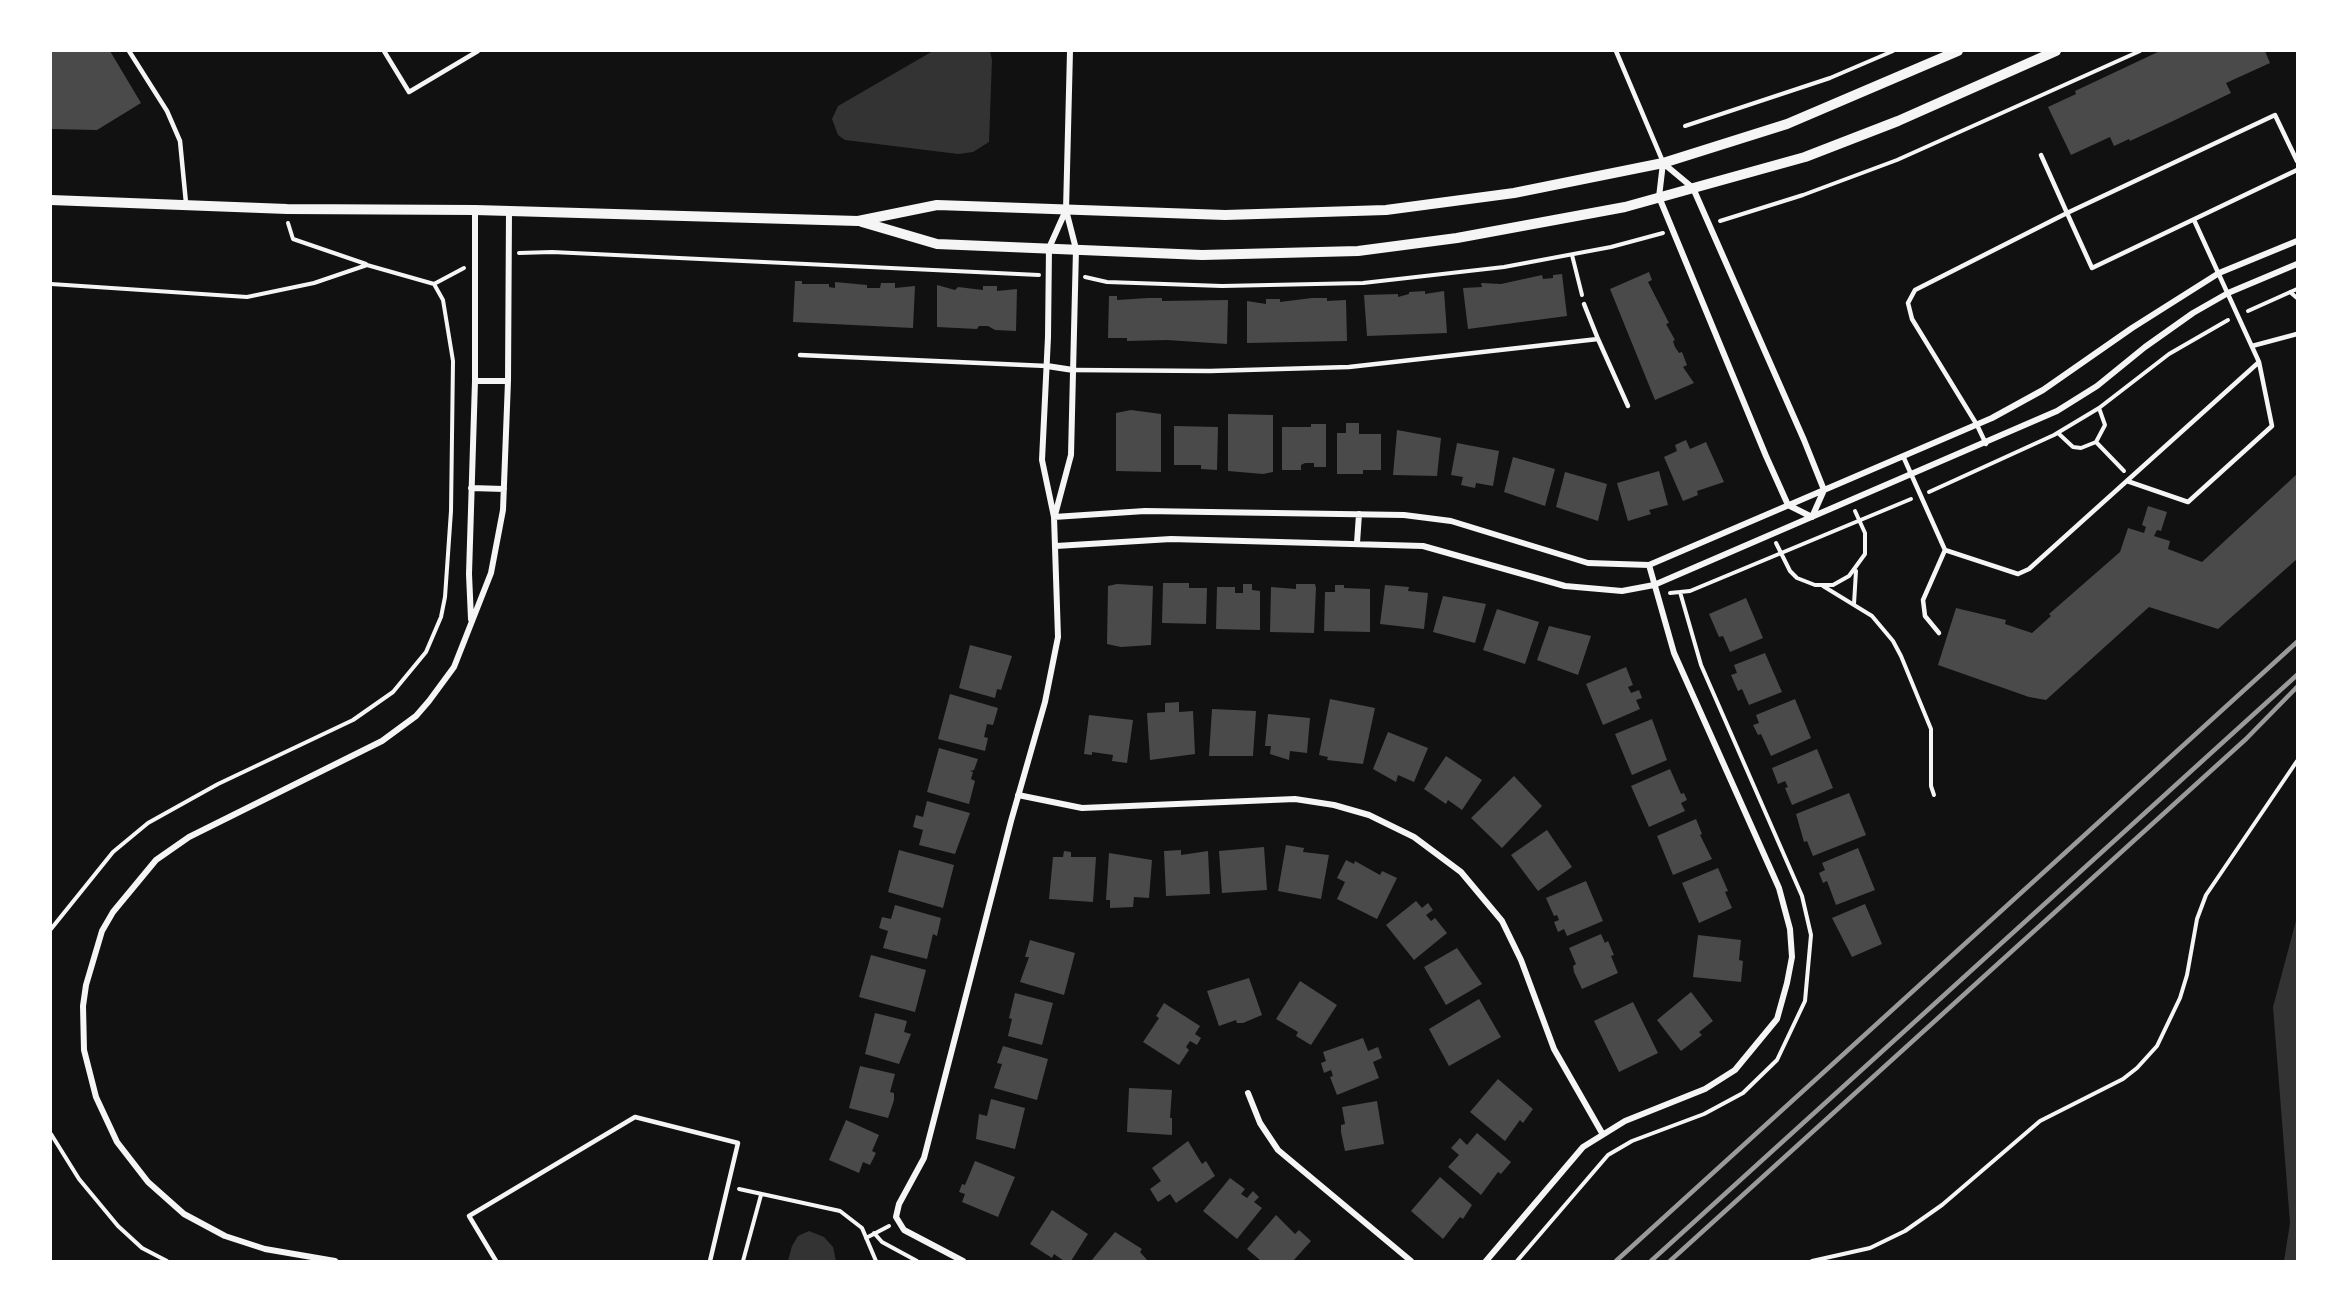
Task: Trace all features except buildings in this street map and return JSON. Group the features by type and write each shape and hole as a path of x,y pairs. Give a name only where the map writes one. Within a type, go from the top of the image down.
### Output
{"street":[{"path":"1054,517 1071,455 1076,249 1066,210 1070,51"},
{"path":"51,200 286,208 475,210 858,221 937,205 1226,215 1386,210 1514,193 1663,163 1787,124 1958,51"},
{"path":"858,221 937,244 1202,255 1358,251 1561,220 1693,188 1825,149 1898,121 2056,51"},
{"path":"1663,163 1693,188 1824,490 1812,517"},
{"path":"1663,163 1659,197 1788,506 1812,517"},
{"path":"472,623 469,574 475,381 475,210"},
{"path":"963,1261 912,1235 898,1222 899,1204 924,1158 1018,795 1045,702 1058,637 1054,517 1042,460 1047,366 1049,248 1066,210"},
{"path":"335,1261 265,1249 225,1236 184,1214 148,1182 117,1142 96,1097 84,1050 83,1006 86,985 102,931 113,912 156,860 189,837 363,752 400,729 423,708 440,687 464,647 491,573 503,510 508,381 509,211"},
{"path":"1054,517 1144,511 1404,515 1451,521 1567,559 1610,566 1649,565 1977,425 2043,390 2132,328 2219,273 2297,241"},
{"path":"1056,546 1171,539 1424,546 1565,586 1622,591 1654,585 1986,444 2057,411 2097,386 2145,347 2193,313 2228,293 2297,264"},
{"path":"1047,366 1073,370"},
{"path":"475,381 508,381"},
{"path":"471,488 504,489"},
{"path":"1358,543 1359,514"},
{"path":"1486,1261 1564,1168 1584,1147 1602,1133 1664,1103 1705,1089 1735,1070 1777,1019 1792,957 1790,929 1779,888 1674,652 1649,565"},
{"path":"1018,795 1082,808 1295,799 1334,805 1369,815 1414,837 1461,872 1502,921 1521,960 1554,1049 1602,1133"},
{"path":"1248,1093 1260,1123 1278,1150 1411,1261"}],"lane":[{"path":"129,51 167,111 180,141 186,203"},
{"path":"384,51 408,92 478,51"},
{"path":"1616,51 1663,163"},
{"path":"1986,444 1977,425 1912,319 1908,303 1915,290 2067,213 2275,115 2297,161"},
{"path":"2041,156 2092,268 2297,170"},
{"path":"2129,480 2188,502 2272,426 2259,362 2194,220"},
{"path":"1584,304 1628,406"},
{"path":"2252,346 2297,334"},
{"path":"1073,370 1210,371 1349,367 1598,339"},
{"path":"800,354 1047,366"},
{"path":"1945,550 2018,574 2024,573 2259,362"},
{"path":"1903,456 1945,550 1923,600 1925,616 1939,633"},
{"path":"495,1261 469,1216 635,1117 738,1143 710,1261"}],"path":[{"path":"1685,126 1830,78 1893,51"},
{"path":"1708,223 1803,195 1897,160 2140,51"},
{"path":"51,929 113,852 148,823 218,784 353,720 393,692 426,652 441,617 445,597 451,511 453,361 443,300 434,284 367,265 293,239 290,236 286,208"},
{"path":"1089,278 1107,282 1222,286 1364,283 1504,267 1572,255 1673,231"},
{"path":"508,253 564,252 1038,275"},
{"path":"1572,255 1584,304"},
{"path":"434,284 476,260"},
{"path":"51,284 247,297 314,283 367,265"},
{"path":"2290,292 2297,298"},
{"path":"2058,433 2065,443 2073,447 2081,448 2096,442 2104,424 2099,408"},
{"path":"2096,442 2129,480"},
{"path":"1823,586 1841,581 1856,570 1865,554 1865,533 1851,501"},
{"path":"1772,534 1790,571 1808,583 1823,586 1872,616 1893,641 1920,697 1931,729 1931,786 1934,795"},
{"path":"1854,604 1856,570"},
{"path":"1516,1261 1608,1155 1632,1141 1704,1114 1743,1092 1777,1060 1805,1001 1811,935 1802,896 1701,665 1680,592"},
{"path":"1812,1261 1870,1248 1905,1231 1942,1205 2040,1121 2116,1083 2137,1068 2157,1046 2180,998 2187,975 2195,927 2206,896 2297,761"},
{"path":"51,1134 79,1179 118,1226 142,1248 167,1261"},
{"path":"728,1186 840,1211 862,1228 876,1261"},
{"path":"743,1261 761,1195"},
{"path":"866,1238 898,1222"},
{"path":"874,1233 882,1242 917,1261"}],"shaded area":[{"path":"933,51 990,51 992,60 989,142 973,152 958,154 845,140 838,135 832,119 838,106"},
{"path":"2297,917 2297,1261 2284,1261 2290,1223 2273,1007"},
{"path":"809,1231 824,1237 833,1247 836,1261 788,1261 792,1246 798,1236"}],"railway":[{"path":"1616,1261 2297,642"},
{"path":"1651,1261 2297,675"},
{"path":"1670,1261 2246,739 2297,687"}]}
